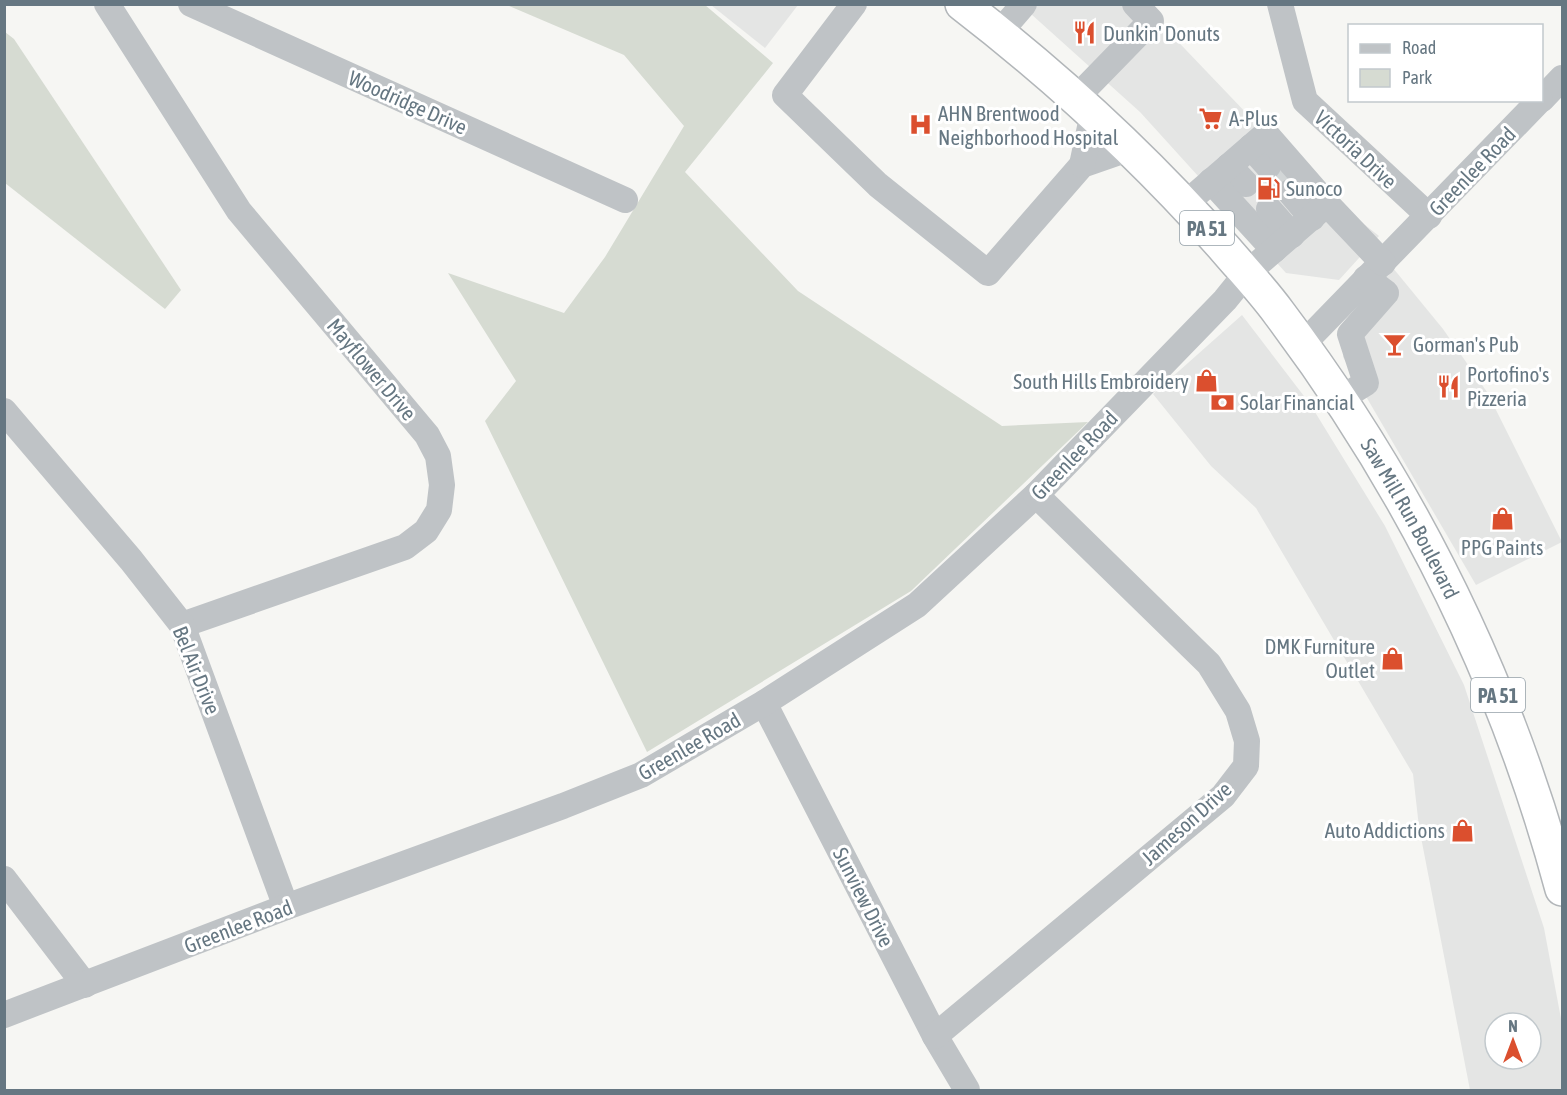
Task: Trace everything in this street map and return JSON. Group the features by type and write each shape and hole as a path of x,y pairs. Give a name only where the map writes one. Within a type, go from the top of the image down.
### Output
{"highway":[{"name":"Saw Mill Run Boulevard","path":"962,4 1085,105 1131,148 1185,204 1278,311 1340,399 1410,511 1460,607 1501,702 1521,756 1544,822 1563,889"}],"street":[{"name":"Mayflower Drive","path":"107,4 239,211 427,435 438,456 442,485 439,510 426,531 405,547 182,625"},
{"name":"Woodridge Drive","path":"191,4 624,200"},
{"path":"854,4 786,95 878,185 988,273 1082,165 1131,148"},
{"path":"999,33 1024,4"},
{"path":"1082,165 1085,105 1151,21 1135,4"},
{"name":"Victoria Drive","path":"1280,4 1305,101 1429,216"},
{"name":"Greenlee Road","path":"1543,98 1563,78"},
{"name":"Greenlee Road","path":"1302,345 1539,102"},
{"path":"1185,204 1266,134 1319,211 1375,270 1386,293 1350,334 1366,382 1340,399"},
{"path":"1251,147 1268,166"},
{"path":"1220,173 1246,184"},
{"path":"1220,173 1283,243"},
{"path":"1290,192 1319,211"},
{"path":"1269,209 1283,243"},
{"name":"Greenlee Road","path":"4,1015 641,775 765,703 917,605 1036,495 1246,274 1319,211"},
{"name":"Bel Air Drive","path":"4,411 131,560 182,625 286,907"},
{"name":"Jameson Drive","path":"936,1036 1223,796 1246,766 1247,741 1238,711 1209,664 1036,495"},
{"name":"Sunview Drive","path":"765,703 936,1036 967,1090"},
{"path":"4,879 85,985"}],"shaded area":[{"path":"711,5 798,5 765,48"},
{"path":"1021,5 1143,5 1317,187 1379,236 1339,280 1286,273 1140,112"},
{"path":"1393,268 1443,329 1487,392 1562,542 1476,585 1343,357 1345,323"},
{"path":"1242,315 1310,404 1385,526 1464,685 1544,928 1562,1024 1562,1090 1470,1090 1419,827 1413,774 1256,508 1211,466 1153,394"}],"green space":[{"path":"507,5 705,5 773,63 685,172 798,291 1002,426 1088,422 911,591 647,752 485,421 516,381 448,273 564,313 605,257 684,126 624,55"},
{"path":"5,32 14,39 181,290 165,309 5,183"}],"tunnel":[{"path":"1268,166 1290,192"}],"place":[{"name":"Dunkin' Donuts","path":"1085,33"},
{"name":"A-Plus","path":"1211,118"},
{"name":"AHN Brentwood Neighborhood Hospital","path":"920,125"},
{"name":"Sunoco","path":"1268,188"},
{"name":"Gorman's Pub","path":"1395,344"},
{"name":"South Hills Embroidery","path":"1207,381"},
{"name":"Portofino's Pizzeria","path":"1449,386"},
{"name":"Solar Financial","path":"1222,402"},
{"name":"PPG Paints","path":"1502,519"},
{"name":"DMK Furniture Outlet","path":"1393,658"},
{"name":"Auto Addictions","path":"1463,830"}]}
